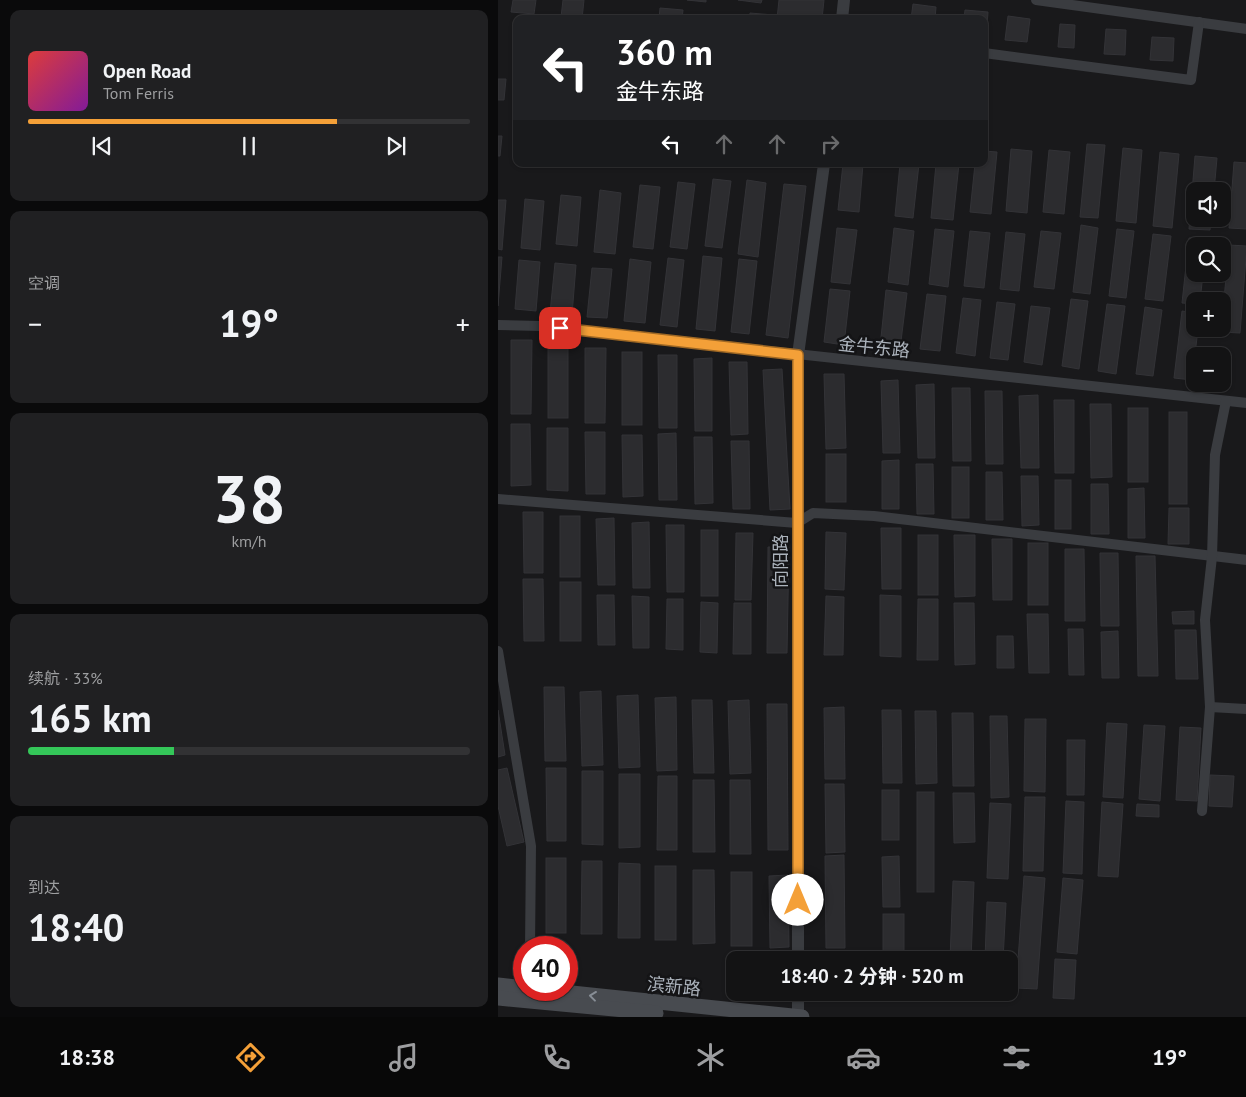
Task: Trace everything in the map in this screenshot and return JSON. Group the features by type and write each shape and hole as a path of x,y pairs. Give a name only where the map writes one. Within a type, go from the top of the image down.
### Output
{"main road":[{"path":"498,985 513,987"},
{"name":"滨新路","path":"578,994 802,1017"},
{"name":"滨新路","path":"498,998 696,1017"}],"street":[{"path":"842,15 844,0"},
{"path":"1036,0 1246,29"},
{"path":"988,54 1191,80 1199,22"},
{"name":"向阳路","path":"798,951 798,355 824,167"},
{"name":"金牛东路","path":"498,325 540,326 1246,403"},
{"path":"1202,811 1210,707 1205,620 1212,557 1215,455 1226,401"},
{"path":"498,499 797,523 813,513 874,516 1246,560"},
{"path":"498,651 531,846 530,936"},
{"path":"1210,707 1246,709"},
{"path":"798,1001 798,1017"}],"building":[{"path":"513,0 536,0 534,14 511,12"},
{"path":"563,0 584,0 582,15 561,15"},
{"path":"687,0 706,0 706,2"},
{"path":"738,0 762,0 761,3"},
{"path":"779,0 824,0 822,15 777,15"},
{"path":"913,4 936,7 935,15 912,15"},
{"path":"660,8 683,10 682,15 659,15"},
{"path":"965,10 988,12 988,15 964,15"},
{"path":"750,13 774,15 750,15"},
{"path":"1008,16 1030,19 1027,42 1005,40"},
{"path":"1060,24 1075,25 1074,48 1058,47"},
{"path":"1106,29 1126,30 1125,55 1104,54"},
{"path":"1152,37 1174,38 1173,61 1150,60"},
{"path":"498,79 506,79 504,100 498,100"},
{"path":"498,136 502,136 500,156 498,156"},
{"path":"1087,144 1105,145 1098,218 1080,217"},
{"path":"1123,148 1142,150 1136,223 1116,221"},
{"path":"1011,149 1032,151 1027,213 1006,211"},
{"path":"1049,150 1070,152 1064,214 1043,212"},
{"path":"988,151 997,152 991,214 970,212 975,167 988,167"},
{"path":"1160,152 1179,154 1172,228 1153,226"},
{"path":"1195,156 1217,158 1215,182 1193,182"},
{"path":"1234,162 1247,163 1247,229 1229,228 1231,227"},
{"path":"843,167 863,167 859,212 838,210"},
{"path":"900,167 919,167 913,218 895,216"},
{"path":"936,167 959,167 953,220 931,218"},
{"path":"713,179 731,181 722,248 705,246"},
{"path":"747,180 766,183 758,257 738,254"},
{"path":"678,182 695,184 687,249 670,247"},
{"path":"784,184 806,186 788,338 766,335"},
{"path":"640,185 660,187 653,249 633,247"},
{"path":"600,190 621,193 615,254 594,252"},
{"path":"561,195 581,197 577,246 556,244"},
{"path":"525,199 544,201 540,250 521,248"},
{"path":"498,200 506,200 502,250 498,249"},
{"path":"1081,225 1098,228 1090,294 1073,292"},
{"path":"1189,227 1210,227 1210,230 1189,229"},
{"path":"837,228 857,230 850,284 831,282"},
{"path":"894,228 914,231 908,285 888,282"},
{"path":"935,229 954,231 948,287 929,284"},
{"path":"1117,229 1134,231 1126,298 1109,296"},
{"path":"970,231 990,233 984,288 964,286"},
{"path":"1041,231 1061,233 1054,289 1034,287"},
{"path":"1006,232 1025,234 1019,291 1000,289"},
{"path":"1153,234 1171,236 1163,301 1145,299"},
{"path":"1231,245 1247,246 1240,333 1231,333 1231,292 1225,292 1226,282 1231,282"},
{"path":"703,256 722,258 715,331 696,329"},
{"path":"498,257 502,257 498,306"},
{"path":"668,258 684,260 677,327 660,325"},
{"path":"630,259 651,262 645,323 624,321"},
{"path":"739,259 757,261 749,334 731,332"},
{"path":"519,260 540,262 536,311 515,309"},
{"path":"555,263 576,265 572,315 550,313"},
{"path":"1186,266 1186,282 1202,282 1201,292 1186,292 1186,303 1182,303"},
{"path":"592,268 612,269 607,318 587,317"},
{"path":"830,289 850,291 844,345 824,342"},
{"path":"886,290 907,293 900,349 880,347"},
{"path":"927,294 946,296 940,351 920,349"},
{"path":"963,298 981,300 975,356 956,353"},
{"path":"1071,299 1088,301 1079,369 1062,366"},
{"path":"997,302 1015,304 1008,360 990,358"},
{"path":"1107,304 1125,306 1116,374 1098,371"},
{"path":"1031,306 1050,308 1042,365 1024,362"},
{"path":"1145,307 1162,310 1153,376 1136,374"},
{"path":"1182,311 1186,312 1186,337 1197,337 1196,347 1186,347 1186,379 1174,378"},
{"path":"511,340 532,340 531,414 511,414"},
{"path":"548,345 568,345 568,418 548,418"},
{"path":"585,348 606,348 605,423 585,423"},
{"path":"622,352 642,352 642,425 622,425"},
{"path":"658,355 677,355 677,428 659,428"},
{"path":"712,358 712,431 695,431 694,359"},
{"path":"729,362 747,362 748,434 731,435"},
{"path":"782,369 790,509 770,510 763,370"},
{"path":"824,374 844,374 846,448 826,449"},
{"path":"898,380 900,453 883,453 881,381"},
{"path":"934,384 935,458 918,458 916,385"},
{"path":"952,388 970,388 971,461 953,461"},
{"path":"985,391 1002,391 1003,464 986,464"},
{"path":"1038,395 1039,468 1021,468 1019,396"},
{"path":"1054,400 1074,400 1074,473 1055,473"},
{"path":"1090,404 1111,404 1112,477 1091,478"},
{"path":"1128,408 1148,408 1148,482 1128,482"},
{"path":"1169,412 1187,412 1187,504 1169,504"},
{"path":"511,424 530,424 531,485 511,486"},
{"path":"547,428 568,428 568,491 547,490"},
{"path":"585,432 605,432 605,494 586,494"},
{"path":"676,433 677,500 659,500 658,434"},
{"path":"622,435 642,435 643,496 623,497"},
{"path":"694,437 712,437 713,503 695,504"},
{"path":"731,441 749,441 750,509 733,509"},
{"path":"826,454 846,454 846,502 826,502"},
{"path":"899,460 899,509 882,509 882,461"},
{"path":"916,464 933,464 934,514 917,514"},
{"path":"952,467 969,467 969,518 952,518"},
{"path":"986,472 1002,472 1003,520 986,520"},
{"path":"1021,476 1038,476 1039,525 1022,526"},
{"path":"1055,480 1071,480 1071,529 1055,529"},
{"path":"1091,484 1108,484 1109,534 1091,534"},
{"path":"1144,488 1145,538 1128,538 1128,489"},
{"path":"1169,508 1189,508 1189,544 1168,544"},
{"path":"523,512 543,512 543,573 524,573"},
{"path":"560,516 580,516 580,577 560,577"},
{"path":"614,518 615,585 598,585 596,519"},
{"path":"649,522 650,588 633,588 632,523"},
{"path":"666,525 684,525 684,592 667,592"},
{"path":"881,528 901,528 901,589 882,589"},
{"path":"701,530 718,530 718,596 701,596"},
{"path":"826,532 846,533 844,590 825,589"},
{"path":"736,533 753,533 751,600 735,600"},
{"path":"918,535 938,535 938,595 918,595"},
{"path":"954,535 975,535 975,596 955,597"},
{"path":"992,539 1012,539 1012,600 993,600"},
{"path":"1028,543 1048,543 1048,605 1028,605"},
{"path":"768,547 789,547 787,653 767,653"},
{"path":"1065,549 1084,549 1085,621 1065,621"},
{"path":"1100,553 1118,553 1119,626 1101,626"},
{"path":"1136,556 1155,556 1158,676 1138,676"},
{"path":"523,579 543,579 544,641 524,641"},
{"path":"560,582 581,582 581,641 560,641"},
{"path":"597,595 614,595 615,645 598,645"},
{"path":"880,595 901,596 901,657 880,656"},
{"path":"632,596 649,597 649,648 633,648"},
{"path":"826,596 844,597 843,655 824,655"},
{"path":"667,599 683,599 683,650 666,649"},
{"path":"918,599 938,599 938,660 917,660"},
{"path":"701,602 718,603 717,653 700,652"},
{"path":"734,603 751,603 751,654 733,654"},
{"path":"954,603 974,603 975,664 955,665"},
{"path":"1194,611 1194,624 1173,624 1172,612"},
{"path":"1027,614 1048,614 1049,673 1029,673"},
{"path":"1068,629 1083,629 1084,675 1069,675"},
{"path":"1175,630 1196,630 1198,679 1176,679"},
{"path":"1118,631 1119,678 1102,678 1101,632"},
{"path":"997,636 1013,636 1014,668 997,668"},
{"path":"544,687 564,687 566,761 545,761"},
{"path":"601,691 603,765 582,766 580,692"},
{"path":"638,695 640,767 619,768 617,696"},
{"path":"676,697 677,770 657,771 655,698"},
{"path":"692,700 712,700 714,773 694,773"},
{"path":"749,700 751,773 730,774 728,701"},
{"path":"767,704 787,704 788,850 768,850"},
{"path":"844,707 845,779 825,779 824,708"},
{"path":"498,710 505,755 498,757"},
{"path":"882,710 901,710 902,783 883,783"},
{"path":"915,711 936,711 937,783 916,784"},
{"path":"952,713 973,713 974,786 953,786"},
{"path":"990,716 1007,716 1009,797 991,798"},
{"path":"1025,719 1046,719 1045,792 1024,791"},
{"path":"1107,723 1127,724 1123,798 1103,797"},
{"path":"1144,725 1165,726 1160,801 1139,799"},
{"path":"1180,727 1201,728 1197,801 1176,800"},
{"path":"1067,740 1085,740 1084,795 1067,795"},
{"path":"507,768 524,842 507,846 498,806 498,770"},
{"path":"546,768 566,768 566,841 547,841"},
{"path":"582,771 603,771 603,845 582,844"},
{"path":"619,774 640,774 640,847 619,848"},
{"path":"1210,775 1234,776 1232,807 1209,806"},
{"path":"658,776 677,776 677,850 657,850"},
{"path":"693,780 714,780 715,852 693,852"},
{"path":"730,780 750,780 751,854 730,854"},
{"path":"825,784 844,784 845,852 826,853"},
{"path":"882,790 899,790 899,840 882,840"},
{"path":"917,792 934,792 934,892 917,892"},
{"path":"953,793 974,793 975,842 954,843"},
{"path":"1025,797 1045,797 1043,871 1023,871"},
{"path":"1066,801 1084,802 1082,874 1063,873"},
{"path":"1102,802 1123,804 1118,877 1098,876"},
{"path":"990,803 1011,804 1008,879 987,878"},
{"path":"1137,804 1159,805 1159,817 1136,816"},
{"path":"844,855 845,948 826,948 825,856"},
{"path":"899,856 900,907 883,907 882,857"},
{"path":"546,858 566,858 566,933 546,933"},
{"path":"582,861 602,861 602,934 581,934"},
{"path":"619,863 640,864 640,938 618,938"},
{"path":"655,866 676,866 676,940 655,940"},
{"path":"693,870 714,870 715,943 693,944"},
{"path":"731,872 752,872 752,946 731,946"},
{"path":"788,875 789,947 770,948 769,876"},
{"path":"1024,876 1045,878 1037,989 1018,988 1018,960"},
{"path":"1063,878 1083,880 1077,954 1057,952"},
{"path":"953,881 974,882 971,951 950,951"},
{"path":"987,902 1006,903 1003,951 985,951"},
{"path":"883,914 904,914 904,951 883,951"},
{"path":"1055,959 1076,960 1074,999 1053,998"}],"route":[{"path":"560,328 798,355 798,900"}]}
